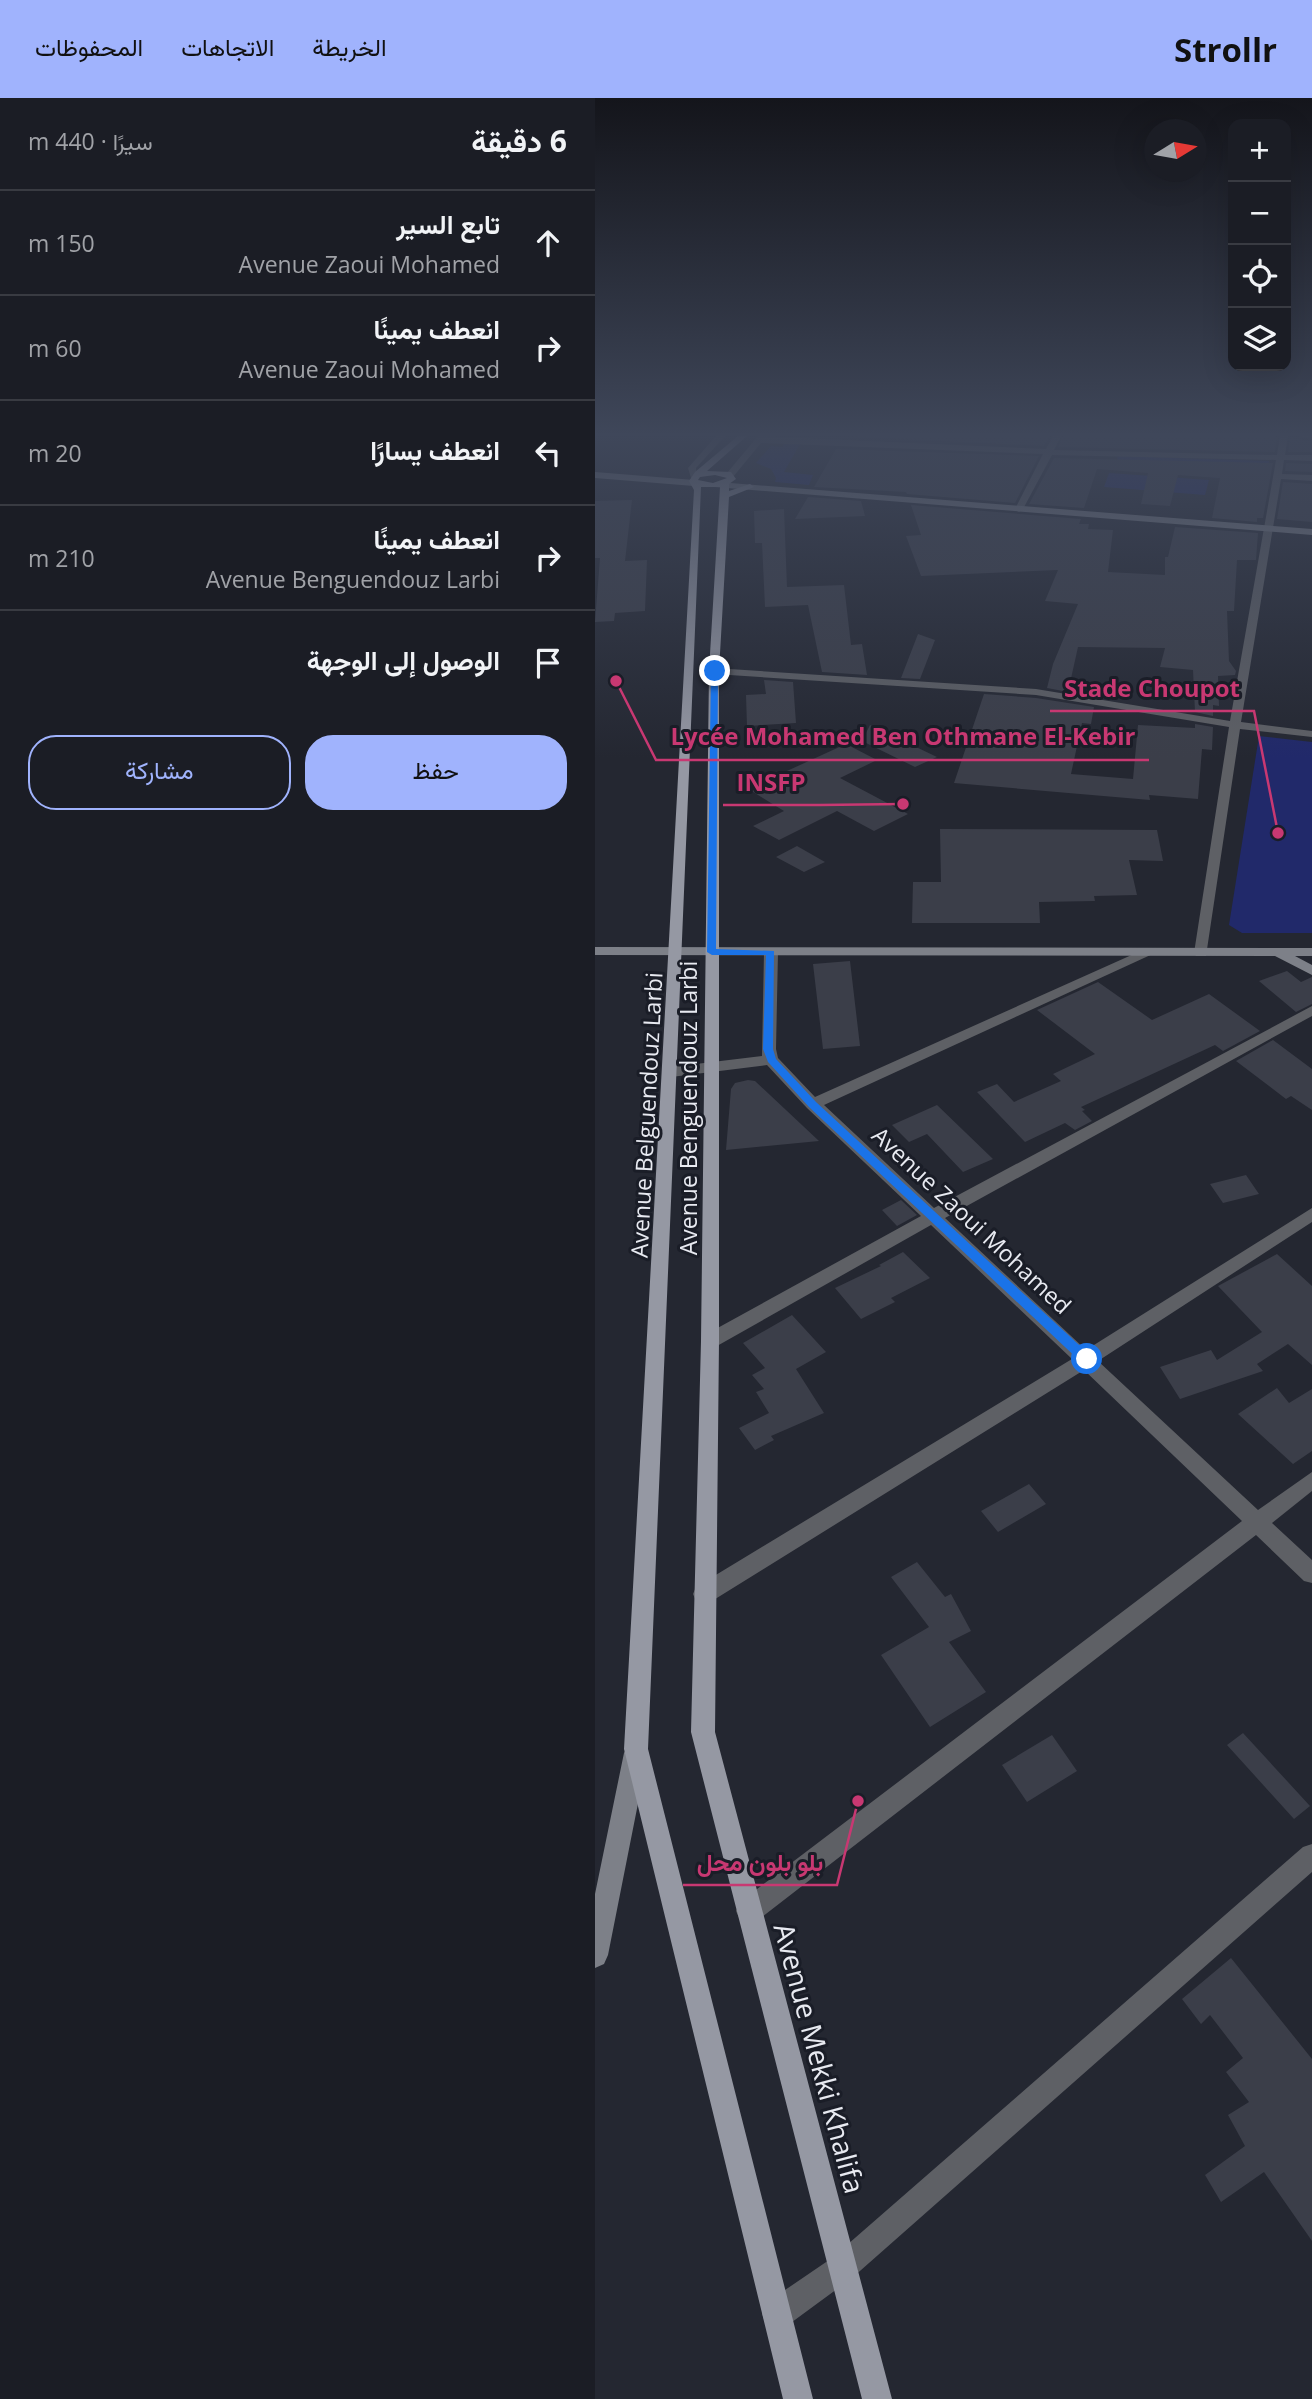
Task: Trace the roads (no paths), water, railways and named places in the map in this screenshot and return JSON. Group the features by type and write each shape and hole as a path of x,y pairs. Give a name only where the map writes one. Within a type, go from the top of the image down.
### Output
{"main road":[{"name":"Avenue Belguendouz Larbi","path":"636,1749 696,543"},
{"name":"Avenue Benguendouz Larbi","path":"703,1732 710,1341 715,671 722,543"},
{"path":"595,951 1312,952"},
{"path":"1279,953 1312,971"},
{"name":"Avenue Mekki Khalifa","path":"703,1732 877,2399"},
{"path":"595,1955 636,1749"},
{"path":"636,1749 798,2399"}],"street":[{"path":"1201,953 1265,543"},
{"path":"715,671 1036,692 1235,726 1312,734"},
{"path":"813,1104 1150,952"},
{"path":"671,1072 771,1060 768,1049 771,953"},
{"path":"710,1341 767,1307 1312,1010"},
{"name":"Avenue Zaoui Mohamed","path":"771,1060 813,1104 1087,1359 1312,1574"},
{"path":"704,1594 1087,1359 1312,1214"},
{"path":"749,1911 1312,1480"},
{"path":"777,2314 842,2269 1312,1856"}],"place":[{"name":"Lycée Mohamed Ben Othmane El-Kebir","path":"616,681"},
{"name":"INSFP","path":"903,804"},
{"name":"Stade Choupot","path":"1278,833"},
{"name":"بلو بلون محل","path":"858,1801"}]}
